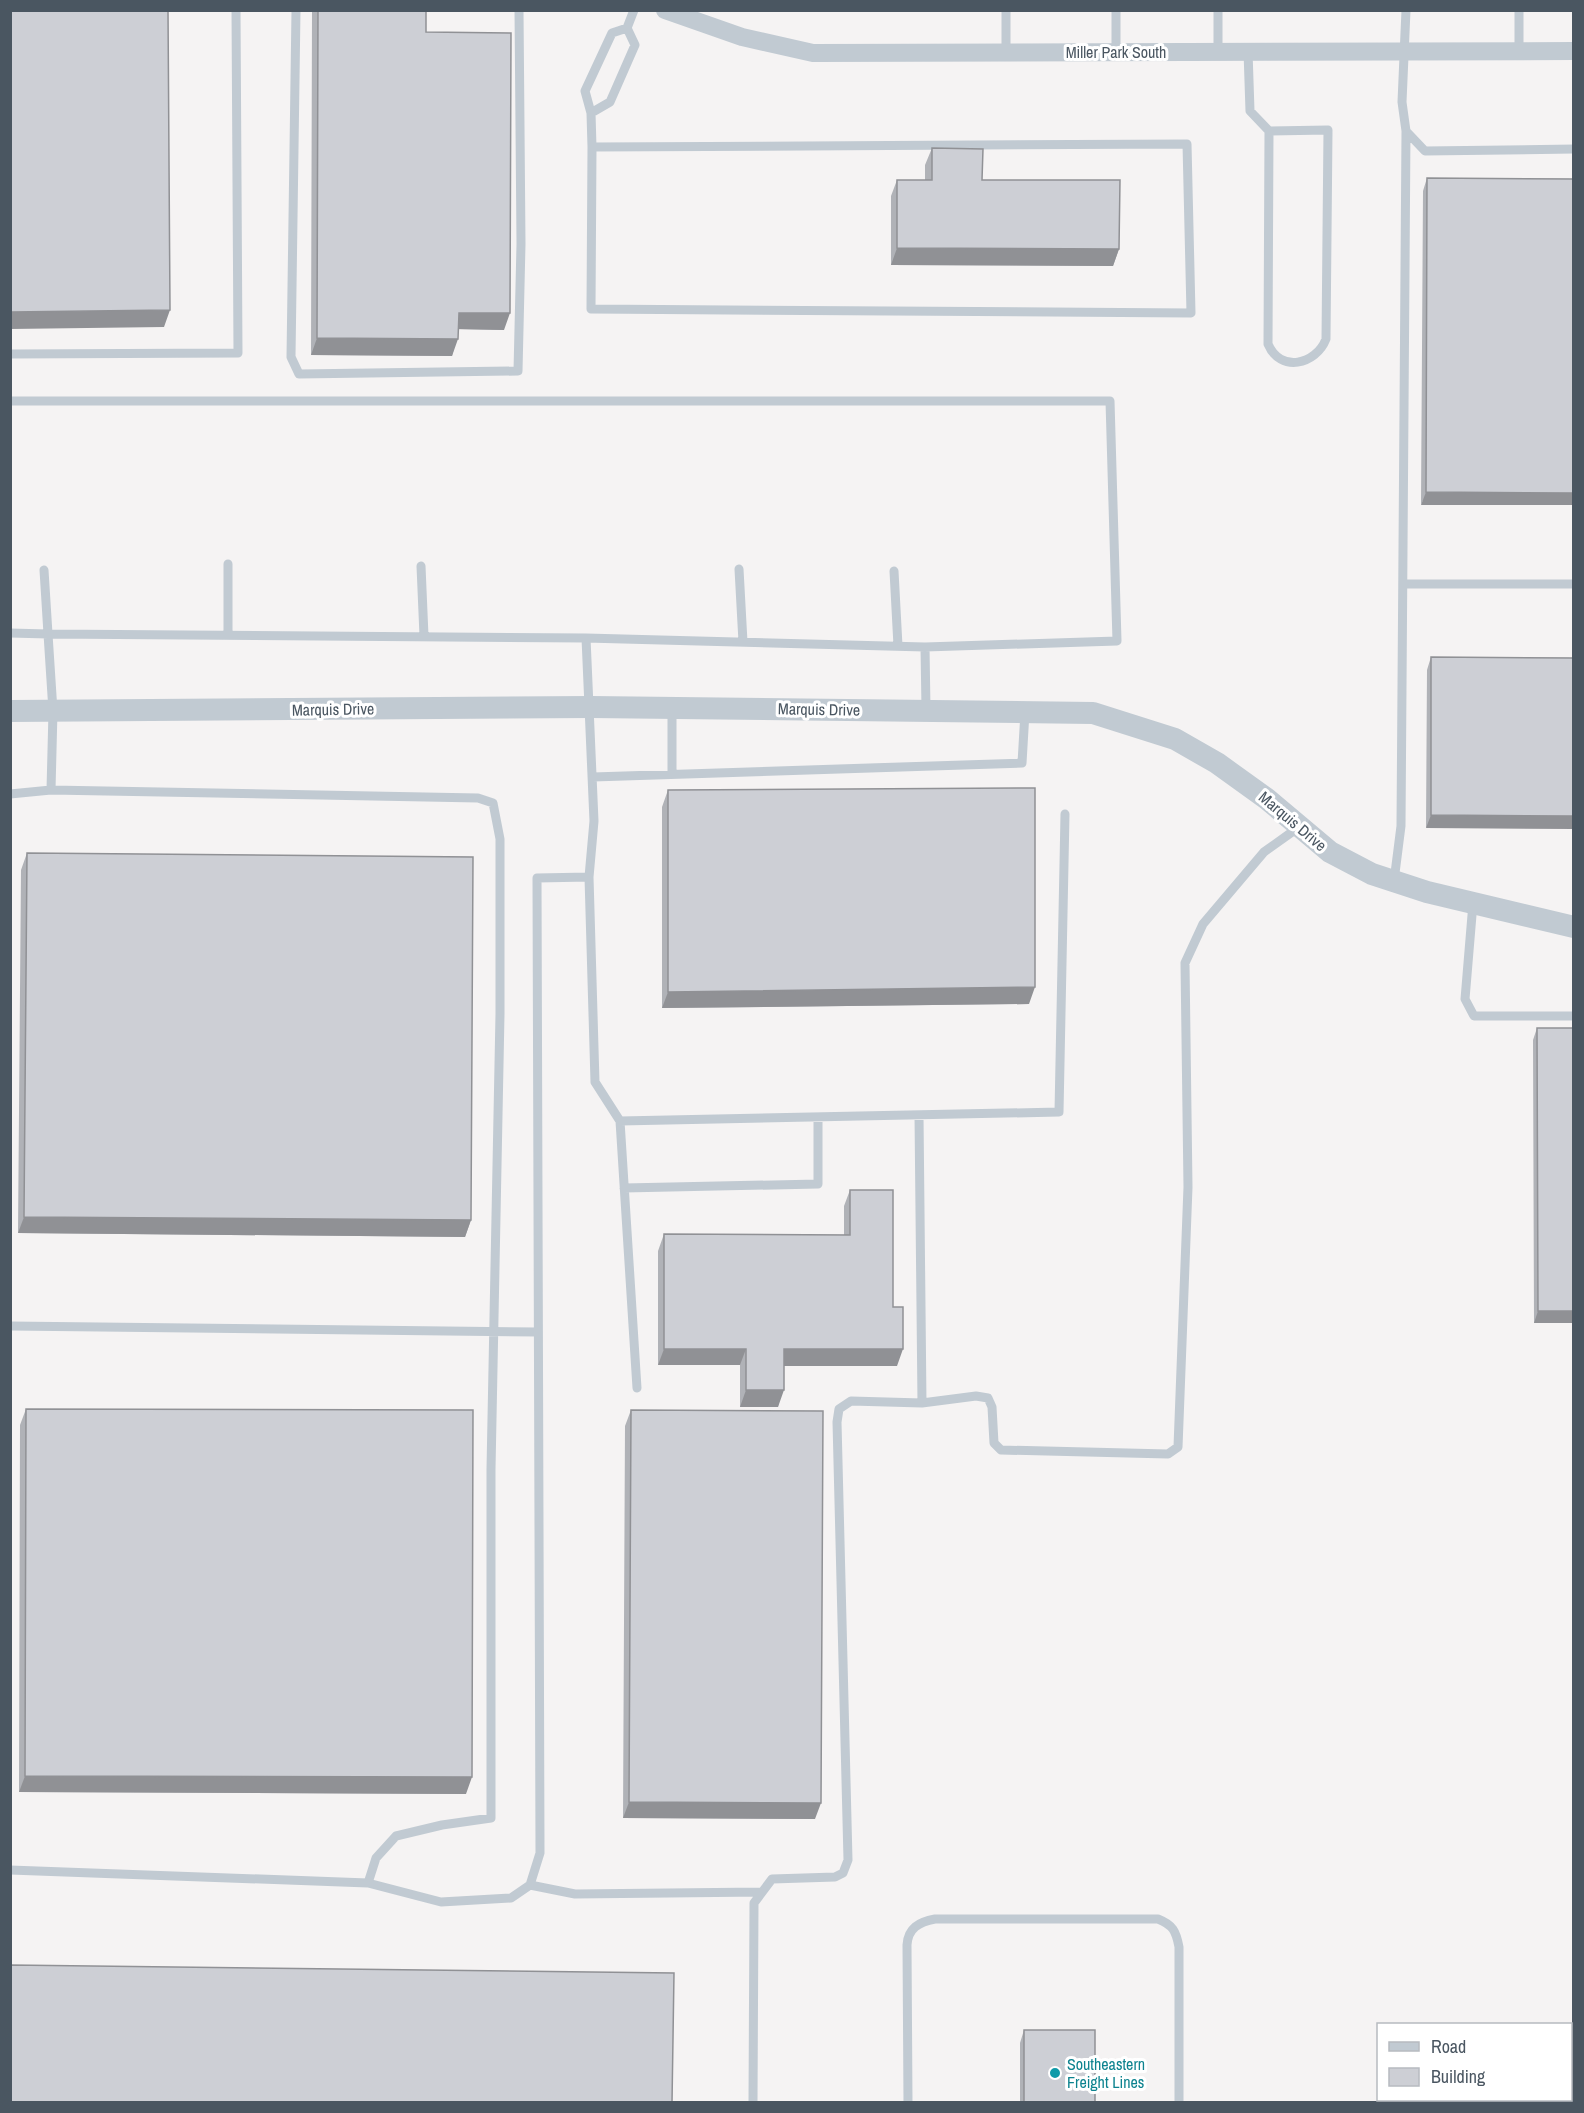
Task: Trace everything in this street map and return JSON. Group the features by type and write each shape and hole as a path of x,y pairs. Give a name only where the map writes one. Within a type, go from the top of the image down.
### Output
{"street":[{"name":"Miller Park South","path":"674,12 742,37 813,53 1574,51"},
{"name":"Marquis Drive","path":"10,711 591,707 1094,713 1175,739 1217,763 1267,798 1330,852 1372,874 1473,903 1574,927"}],"lane":[{"path":"10,354 238,353 236,10"},
{"path":"296,10 291,357 299,374 518,371 521,244 519,10"},
{"path":"591,113 610,102 635,45 627,28 634,10"},
{"path":"1006,10 1006,52"},
{"path":"1116,10 1116,52"},
{"path":"1218,10 1218,52"},
{"path":"1394,881 1401,826 1406,131 1402,102 1406,10"},
{"path":"1519,10 1519,51"},
{"path":"592,147 1187,144 1191,313 591,309 592,147 591,113 585,91 612,33 627,28"},
{"path":"1248,51 1250,111 1269,131 1268,344 1272,354 1285,362 1302,362 1313,358 1326,339 1328,130 1269,131"},
{"path":"1406,131 1425,151 1574,149"},
{"path":"10,401 1110,401 1117,641 926,647 586,638 10,633"},
{"path":"228,564 228,635"},
{"path":"421,566 424,636"},
{"path":"739,569 742,642"},
{"path":"44,570 53,711 51,790"},
{"path":"894,571 898,646"},
{"path":"1403,584 1574,584"},
{"path":"586,638 591,707 594,821 589,877 595,1082 620,1121 637,1389"},
{"path":"926,647 926,710"},
{"path":"672,708 672,774"},
{"path":"593,777 1022,763 1025,711"},
{"path":"10,794 51,790 478,798 493,803 500,839 500,1014 494,1332 491,1818 442,1825 396,1836 376,1858 368,1883"},
{"path":"620,1121 1059,1112 1065,814"},
{"path":"753,2103 754,1904 772,1879 835,1877 843,1873 848,1860 837,1422 839,1409 851,1401 922,1403 976,1396 988,1398 992,1407 994,1443 1001,1450 1167,1454 1178,1447 1188,1186 1185,963 1203,924 1264,852 1299,827"},
{"path":"10,1870 368,1883 441,1902 511,1899 530,1885 540,1853 537,878 589,877"},
{"path":"1473,903 1465,999 1474,1016 1574,1016"},
{"path":"919,1115 922,1403"},
{"path":"624,1188 818,1184 818,1117"},
{"path":"10,1326 538,1332"},
{"path":"530,1885 575,1894 762,1892"},
{"path":"908,2103 907,1946 908,1937 914,1927 922,1922 935,1919 1158,1919 1170,1924 1176,1932 1179,1947 1179,2103"}],"building":[{"path":"10,10 168,10 170,310 10,312"},
{"path":"318,10 426,10 426,32 511,33 510,313 459,313 458,339 317,338"},
{"path":"932,148 983,149 982,180 1120,180 1119,249 897,248 897,180 932,180"},
{"path":"1427,178 1574,179 1574,493 1426,492"},
{"path":"1431,657 1574,658 1574,816 1431,815"},
{"path":"1035,788 1035,987 668,992 668,790"},
{"path":"27,853 473,857 471,1220 24,1217"},
{"path":"1537,1028 1574,1028 1574,1311 1538,1311"},
{"path":"850,1190 893,1190 893,1307 903,1307 903,1349 784,1349 784,1390 746,1390 746,1349 664,1349 664,1234 850,1235"},
{"path":"26,1409 473,1410 472,1777 25,1776"},
{"path":"631,1410 823,1411 821,1803 629,1802"},
{"path":"10,1965 674,1973 672,2103 10,2103"},
{"name":"Southeastern Freight Lines","path":"1024,2030 1095,2030 1095,2103 1024,2103"}],"place":[{"name":"Southeastern Freight Lines","path":"1055,2073"}]}
